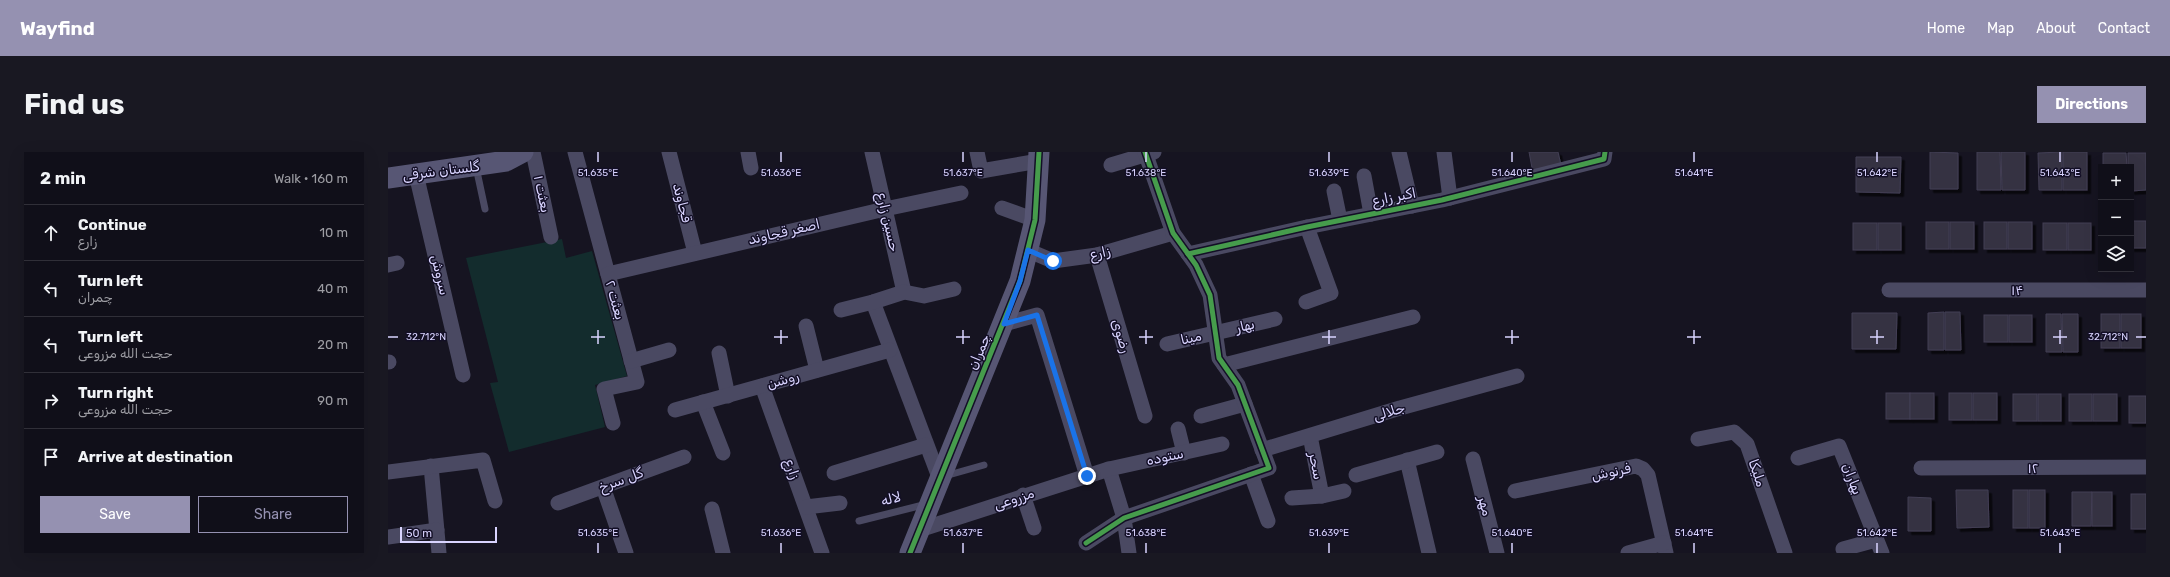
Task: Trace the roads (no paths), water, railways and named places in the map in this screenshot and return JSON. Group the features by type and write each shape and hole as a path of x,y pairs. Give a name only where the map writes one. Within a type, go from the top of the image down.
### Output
{"street":[{"name":"بعثت ۲","path":"575,152 637,382 604,389 613,423"},
{"name":"قجاوند","path":"669,152 695,253"},
{"path":"748,152 751,168"},
{"name":"حسین زارع","path":"872,152 904,292"},
{"path":"977,152 981,171 1039,157"},
{"path":"1399,152 1412,206"},
{"path":"1444,152 1450,198"},
{"path":"1086,543 1124,518 1269,468 1238,384 1219,358 1210,295 1196,265 1173,233 1148,153 1111,165"},
{"name":"گلستان شرقی","path":"388,178 476,167 506,161 524,154"},
{"name":"بعثت ۱","path":"524,154 551,237"},
{"name":"اکبر زارع","path":"1188,254 1340,220 1450,198 1604,155"},
{"name":"چمران","path":"910,553 939,477 1004,324 1020,281 1035,220 1039,157"},
{"name":"سروش","path":"416,174 463,375"},
{"path":"1364,176 1372,214"},
{"path":"1334,191 1340,220"},
{"name":"اصغر قجاوند","path":"608,274 885,208 961,193"},
{"path":"1002,208 1035,220"},
{"path":"1306,302 1330,293 1308,227"},
{"name":"زارع","path":"1028,250 1053,261 1097,256 1173,233"},
{"name":"رضوی","path":"1097,256 1145,416"},
{"path":"841,310 904,292 924,296 954,289"},
{"name":"۱۴","path":"1889,290 2146,290"},
{"path":"873,302 926,446 939,477"},
{"path":"1004,324 1037,315 1087,476"},
{"path":"1224,365 1413,317"},
{"name":"بهار","path":"1215,333 1275,319"},
{"path":"806,326 817,370"},
{"name":"مینا","path":"1167,344 1215,333"},
{"path":"631,361 669,350"},
{"name":"روشن","path":"676,410 890,350"},
{"path":"719,353 728,396"},
{"name":"جلالی","path":"1262,450 1400,408 1517,376"},
{"name":"زارع","path":"762,386 822,553"},
{"path":"703,402 723,453"},
{"path":"1202,416 1245,404"},
{"path":"1178,430 1184,453"},
{"name":"ملیکا","path":"1698,439 1734,432 1747,444 1785,553"},
{"name":"سحر","path":"1310,436 1322,496"},
{"name":"ستوده","path":"1109,469 1222,444"},
{"path":"834,473 926,446"},
{"name":"بهاران","path":"1798,458 1839,446 1879,546"},
{"path":"1356,475 1437,452"},
{"name":"گل سرخ","path":"558,503 684,457"},
{"name":"مهر","path":"1473,459 1497,553"},
{"path":"388,472 483,460 495,501"},
{"path":"1407,460 1429,553"},
{"path":"432,466 439,553"},
{"name":"فرنوش","path":"1516,491 1636,466 1643,469 1648,475 1665,548"},
{"name":"۱۲","path":"1921,468 2146,467"},
{"path":"1109,469 1124,518 1129,553"},
{"name":"مزروعی","path":"919,530 1024,495 1109,469"},
{"path":"1251,474 1268,521"},
{"path":"603,487 626,553"},
{"path":"1292,498 1322,496 1344,491"},
{"path":"1024,495 1034,528"},
{"path":"806,507 840,503"},
{"path":"712,510 723,553"},
{"path":"388,537 437,530"},
{"path":"1843,550 1879,546"},
{"path":"1628,553 1665,548"}],"lane":[{"path":"476,167 485,208"},
{"path":"939,477 984,465"},
{"name":"لاله","path":"859,521 929,503"}]}
